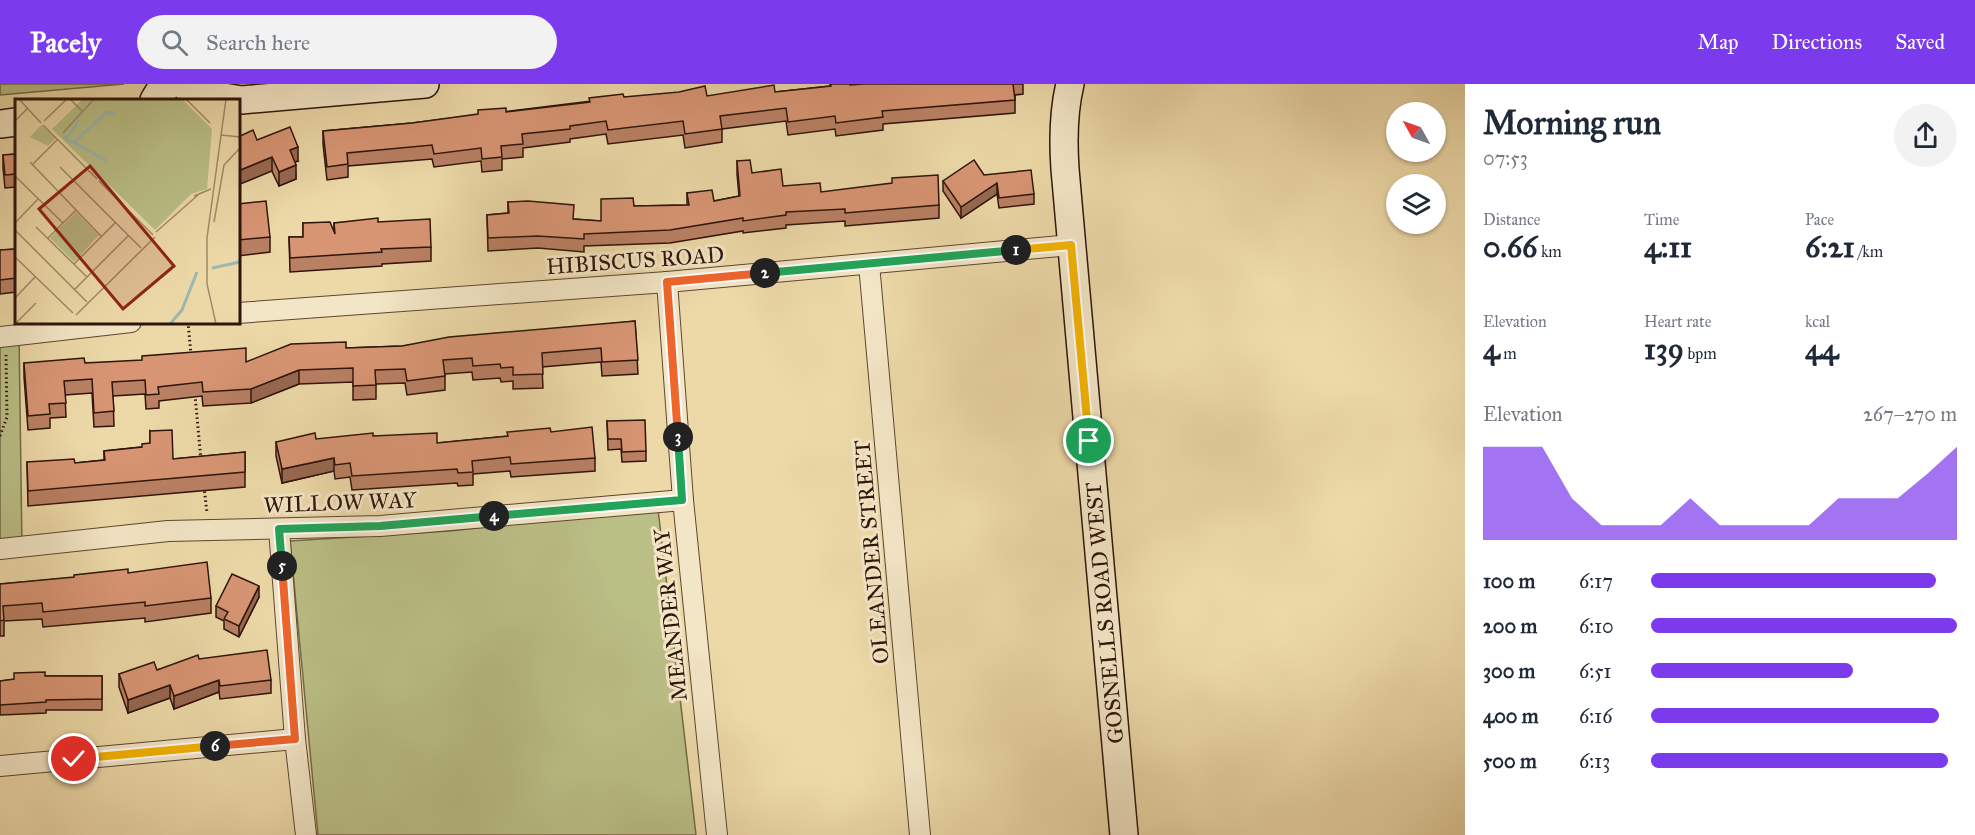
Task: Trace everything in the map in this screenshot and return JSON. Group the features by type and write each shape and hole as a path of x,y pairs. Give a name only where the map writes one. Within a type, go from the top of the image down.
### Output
{"main road":[{"path":"240,100 425,84"},
{"name":"GOSNELLS ROAD WEST","path":"1065,91 1063,134 1071,245 1125,835"},
{"path":"169,94 228,99"},
{"path":"0,124 15,122"}],"street":[{"name":"HIBISCUS ROAD","path":"240,313 667,282 1071,245"},
{"name":"OLEANDER STREET","path":"869,264 920,835"},
{"name":"MEANDER WAY","path":"667,282 682,500 717,835"},
{"path":"3,337 114,324"},
{"name":"WILLOW WAY","path":"0,549 168,531 380,526 682,500"},
{"path":"279,529 295,739 306,835"},
{"path":"0,766 295,739"}],"path":[{"path":"188,324 192,357"},
{"path":"0,436 7,417 3,337"},
{"path":"195,392 202,461"},
{"path":"204,484 208,530"}],"green space":[{"path":"0,84 124,84 0,95"},
{"path":"19,334 22,548 0,549 0,337"},
{"path":"658,509 696,835 318,835 290,541 449,531"}],"building":[{"path":"831,84 1013,84 1015,100 882,111 883,117 836,123 835,116 788,122 786,108 720,116 722,129 685,134 683,121 608,130 606,121 570,126 570,129 522,134 523,144 501,146 502,157 482,159 481,148 434,154 432,145 347,153 348,164 327,167 323,131 412,123 478,114 478,110 506,108 506,112 590,102 589,98 623,94 624,97 679,92 705,86 707,96 774,85 775,92 831,86"},
{"path":"290,127 298,147 290,150 296,165 279,172 272,157 240,170 240,136 253,130 257,140"},
{"path":"15,154 15,174 5,175 3,155"},
{"path":"750,160 752,173 781,169 783,186 820,183 821,192 892,183 892,178 938,175 939,205 845,213 845,209 786,212 786,215 743,221 743,218 670,230 584,234 584,239 538,236 488,238 487,215 509,213 508,202 528,201 574,205 573,219 601,221 601,199 633,198 634,206 689,205 687,193 712,190 714,201 740,196 737,161"},
{"path":"974,160 984,175 1031,170 1034,194 999,198 997,183 961,207 943,181"},
{"path":"266,201 270,237 240,240 240,204"},
{"path":"378,218 378,222 430,219 431,247 381,249 382,252 290,258 289,237 303,237 303,223 330,222 335,234 334,223"},
{"path":"15,249 15,278 0,280 0,250"},
{"path":"635,321 638,360 602,362 601,348 542,353 543,374 513,375 513,367 501,368 500,364 473,366 472,358 443,360 445,376 407,381 405,369 375,370 376,385 353,386 353,368 299,370 251,389 203,392 202,382 158,387 159,394 146,395 145,380 112,382 114,411 94,413 92,379 64,381 66,403 49,404 50,414 28,416 24,363 84,358 85,363 142,360 142,356 246,348 246,362 291,344 346,342 346,348 402,346 449,337"},
{"path":"645,420 646,451 622,452 621,439 608,439 607,421"},
{"path":"592,427 595,458 511,464 510,457 472,461 473,472 458,473 457,469 352,476 350,463 335,465 334,458 282,469 276,442 315,433 316,439 373,433 373,436 437,433 437,443 508,436 507,432 550,428 551,432"},
{"path":"172,430 173,459 245,452 245,472 28,491 27,462 74,459 75,463 105,460 104,451 142,447 142,444 150,443 150,431"},
{"path":"207,562 211,598 145,606 145,602 43,612 42,603 3,606 4,620 0,621 0,584 128,569 128,573"},
{"path":"232,574 259,586 239,626 224,619 228,612 216,606"},
{"path":"267,650 271,680 220,686 219,680 174,696 170,685 128,700 119,674 154,662 157,670 198,655 199,659"},
{"path":"45,672 45,676 102,676 102,699 46,700 46,702 0,705 0,681 14,679 14,673"}],"route":[{"path":"74,759 295,739 279,529 380,526 682,500 667,282 1071,245 1089,441"}]}
